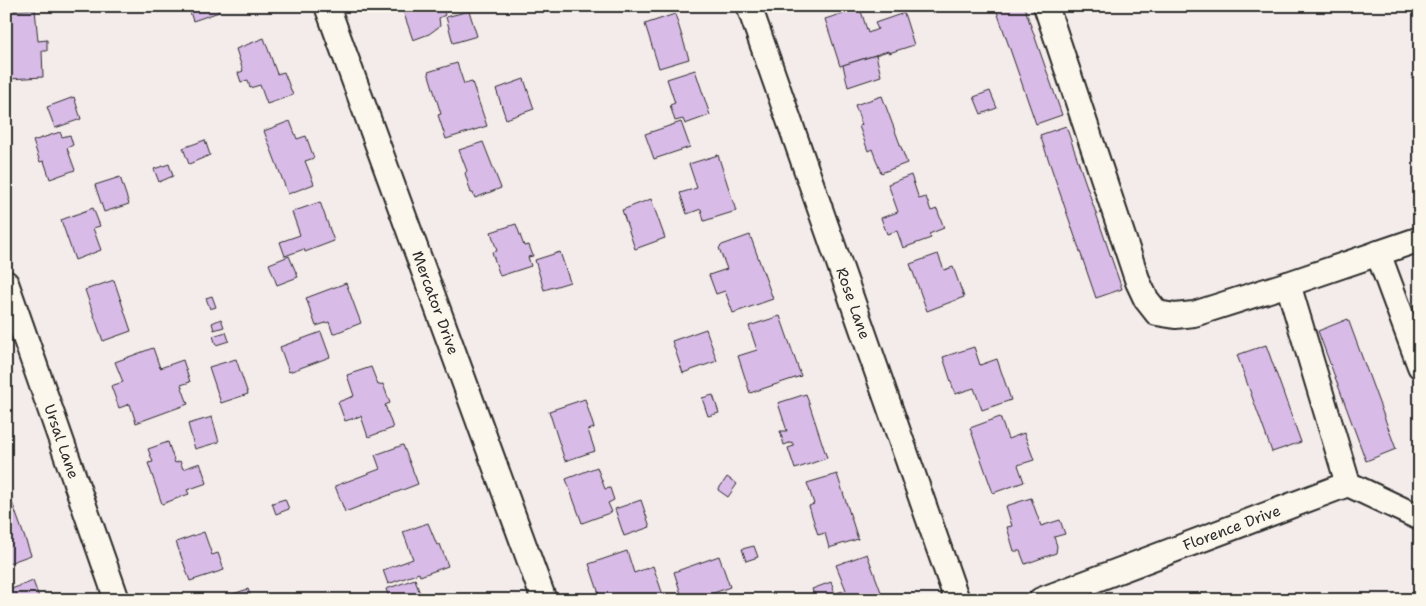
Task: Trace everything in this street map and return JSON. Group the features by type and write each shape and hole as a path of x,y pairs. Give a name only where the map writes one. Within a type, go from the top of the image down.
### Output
{"street":[{"name":"Mercator Drive","path":"327,6 544,600"},
{"name":"Rose Lane","path":"749,6 957,600"},
{"path":"1046,6 1138,282 1146,299 1157,313 1175,316 1194,314 1420,239"},
{"path":"1378,253 1413,328 1420,366"},
{"name":"Ursal Lane","path":"6,283 117,600"},
{"path":"1288,284 1348,484 1420,518"},
{"name":"Florence Drive","path":"1041,600 1348,484"}],"building":[{"path":"188,6 217,6 219,12 193,21"},
{"path":"406,6 442,6 445,15 439,18 440,26 429,34 413,40 403,11 407,10"},
{"path":"995,6 1024,6 1062,115 1036,124"},
{"path":"860,8 868,33 878,29 875,23 904,13 914,45 840,66 825,19"},
{"path":"35,9 38,41 47,40 47,51 42,51 43,77 10,79 6,11"},
{"path":"469,11 477,36 453,43 446,17"},
{"path":"675,14 689,59 659,68 645,24"},
{"path":"264,38 277,74 284,72 293,95 267,104 260,85 250,88 248,80 241,82 238,73 243,71 236,49"},
{"path":"876,55 881,76 848,87 843,65"},
{"path":"457,63 464,84 472,82 487,126 446,139 438,115 441,114 428,72"},
{"path":"695,70 710,115 685,124 683,119 675,121 670,105 675,103 667,79"},
{"path":"524,79 534,109 506,119 496,89"},
{"path":"990,91 997,108 981,114 974,97"},
{"path":"882,96 907,163 881,173 872,149 868,151 859,126 862,125 855,105"},
{"path":"74,97 81,119 55,128 47,107"},
{"path":"290,121 297,139 306,136 314,158 305,161 314,184 288,194 264,131"},
{"path":"681,122 690,147 654,159 645,134"},
{"path":"1066,126 1122,289 1096,298 1040,135"},
{"path":"60,132 62,137 70,135 73,145 67,148 75,170 50,179 44,161 40,162 33,141"},
{"path":"205,140 210,155 189,164 183,148"},
{"path":"483,142 501,188 475,198 473,193 471,193 465,173 467,171 459,150"},
{"path":"718,155 736,211 704,221 701,209 687,214 680,193 697,188 689,164"},
{"path":"169,164 173,176 159,182 154,169"},
{"path":"911,175 919,199 926,197 931,211 937,209 944,228 929,234 931,238 903,248 897,231 887,234 881,218 898,212 888,184"},
{"path":"120,177 129,204 104,212 95,185"},
{"path":"651,199 665,238 635,249 622,210"},
{"path":"320,202 334,241 305,252 304,249 285,256 280,242 300,235 292,212"},
{"path":"93,208 100,226 93,228 101,250 75,260 61,220"},
{"path":"516,224 524,246 529,245 533,256 528,257 531,266 500,276 492,252 497,251 491,232"},
{"path":"750,235 773,299 733,313 725,291 716,294 709,275 727,269 719,248 722,245"},
{"path":"560,252 570,282 544,290 535,260"},
{"path":"938,254 944,270 953,267 964,297 927,311 910,264"},
{"path":"289,256 298,277 277,285 269,264"},
{"path":"114,280 131,331 103,341 85,290"},
{"path":"346,283 361,323 333,334 329,322 316,326 306,298"},
{"path":"212,296 216,307 210,309 206,298"},
{"path":"780,316 801,376 750,393 738,356 757,350 749,326"},
{"path":"221,319 224,327 214,330 212,323"},
{"path":"1348,319 1396,449 1366,461 1318,331"},
{"path":"706,329 717,361 683,373 672,341"},
{"path":"226,332 229,341 216,345 213,336"},
{"path":"321,332 330,357 289,372 280,347"},
{"path":"1266,345 1301,442 1272,452 1237,355"},
{"path":"974,347 980,365 997,359 1011,400 982,410 974,388 955,394 943,357"},
{"path":"153,348 160,368 183,360 190,382 181,385 188,404 136,423 130,404 119,408 111,386 123,382 115,362"},
{"path":"236,359 248,394 221,403 209,367"},
{"path":"371,367 378,385 383,384 390,403 385,405 393,428 368,437 361,416 345,421 338,402 354,396 347,375"},
{"path":"806,394 827,458 795,469 788,448 794,446 792,442 784,445 780,431 787,431 778,403"},
{"path":"713,395 719,413 708,416 702,398"},
{"path":"585,399 594,428 588,430 595,451 565,461 549,411"},
{"path":"212,417 219,442 195,449 188,424"},
{"path":"1000,417 1008,439 1024,433 1034,460 1018,465 1024,482 993,493 970,428"},
{"path":"168,442 175,463 180,461 183,469 200,463 207,483 187,490 189,494 162,504 148,463 153,462 148,449"},
{"path":"403,445 418,484 345,512 335,486 380,469 375,455"},
{"path":"597,467 605,489 610,488 614,500 608,503 612,512 582,523 566,479"},
{"path":"837,474 858,539 829,548 825,533 818,535 809,506 814,504 807,483"},
{"path":"727,477 737,484 728,497 718,490"},
{"path":"9,494 31,555 6,564 6,495"},
{"path":"1031,498 1041,526 1060,520 1065,534 1054,537 1057,546 1056,553 1025,564 1020,551 1014,551 1007,527 1012,526 1006,506"},
{"path":"285,499 289,509 276,514 272,503"},
{"path":"641,500 650,527 624,536 615,509"},
{"path":"428,523 437,545 440,544 448,566 420,576 419,573 388,584 383,570 413,559 403,532"},
{"path":"204,532 212,555 218,553 224,570 190,581 176,542"},
{"path":"754,546 758,557 746,561 742,549"},
{"path":"627,551 634,573 653,566 663,595 650,600 601,600 589,564"},
{"path":"867,554 884,600 838,600 836,593 846,590 836,565"},
{"path":"719,556 730,587 695,600 683,600 674,572"},
{"path":"415,579 422,600 390,600 386,589"},
{"path":"33,581 40,600 7,600 6,591"},
{"path":"831,582 837,600 816,600 812,589"},
{"path":"248,589 252,600 225,600 224,597"}]}
